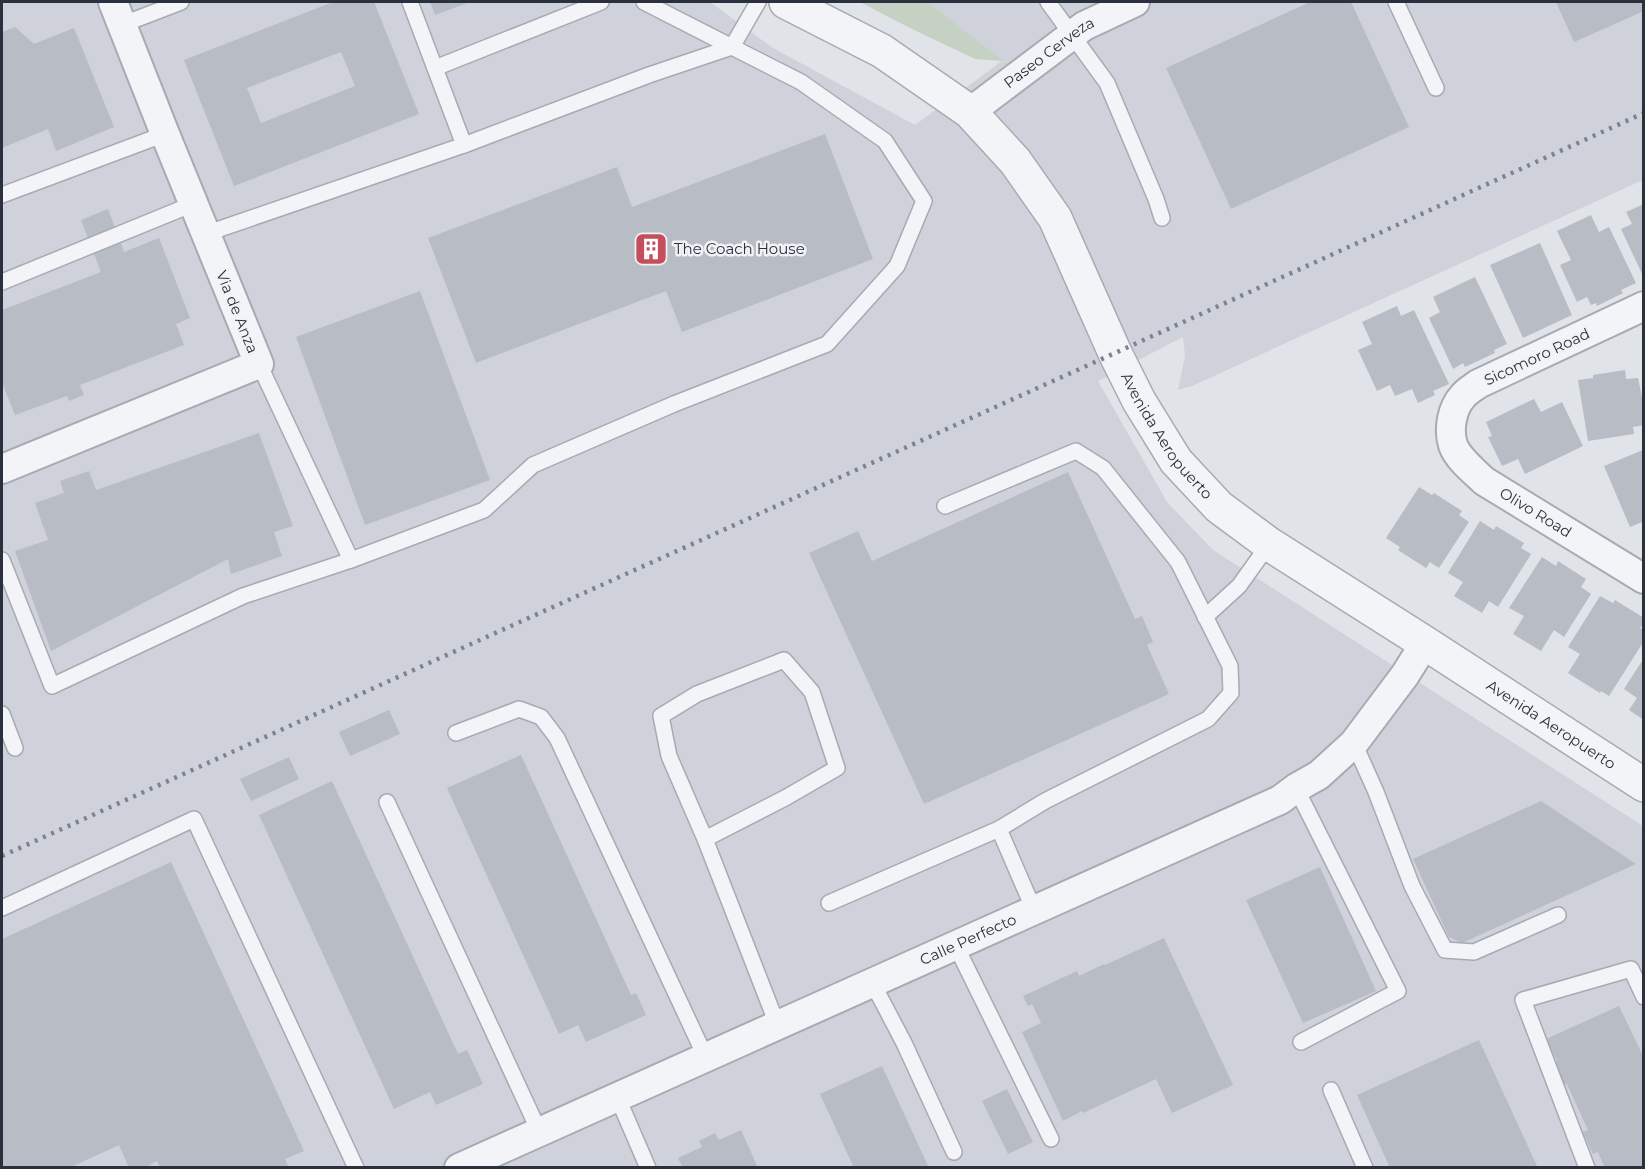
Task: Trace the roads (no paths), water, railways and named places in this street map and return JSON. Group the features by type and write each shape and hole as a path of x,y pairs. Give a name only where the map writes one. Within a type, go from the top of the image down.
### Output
{"street":[{"name":"Avenida Aeropuerto","path":"786,2 882,51 970,112 1015,161 1055,218 1139,401 1176,461 1219,507 1269,544 1644,785"},
{"name":"Paseo Cerveza","path":"970,112 1072,34 1135,2"},
{"name":"Via de Anza","path":"2,469 259,364 117,13"},
{"name":"Sicomoro Road","path":"1451,427 1454,410 1463,395 1478,384 1644,306"},
{"name":"Olivo Road","path":"1451,427 1453,446 1484,481 1640,573"},
{"name":"Calle Perfecto","path":"459,1167 1280,800 1319,775 1354,743 1400,682 1425,643"}],"lane":[{"path":"117,13 181,2"},
{"path":"410,2 464,145"},
{"path":"435,68 602,2"},
{"path":"2,560 52,686 243,596 351,560 483,510 533,465 674,404 827,344 897,266 924,201 885,141 801,82 644,2"},
{"path":"205,234 464,145 650,75 732,47 758,2"},
{"path":"1048,2 1107,83 1162,218"},
{"path":"1396,2 1436,88"},
{"path":"2,195 165,134"},
{"path":"2,282 193,204"},
{"path":"259,364 351,560"},
{"path":"829,903 999,829 1045,801 1208,719 1231,693 1230,666 1178,562 1103,468 1076,451 945,506"},
{"path":"1206,617 1239,586 1269,544"},
{"path":"705,838 785,798 837,768 812,692 784,660 696,694 661,716 669,756 705,838 777,1024"},
{"path":"456,733 519,709 541,717 557,738 705,1056"},
{"path":"2,714 15,748"},
{"path":"1354,743 1376,792 1412,886 1445,950 1473,952 1557,915"},
{"path":"1296,788 1398,991 1301,1042"},
{"path":"387,802 539,1131"},
{"path":"2,908 194,819 356,1167"},
{"path":"999,829 1034,910"},
{"path":"955,944 1051,1139"},
{"path":"1587,1167 1523,1000 1631,969 1644,997"},
{"path":"872,982 904,1043 954,1152"},
{"path":"1331,1090 1365,1167"},
{"path":"617,1096 648,1167"}],"railway":[{"path":"2,856 1644,113"}],"place":[{"name":"The Coach House","path":"651,249"}]}
